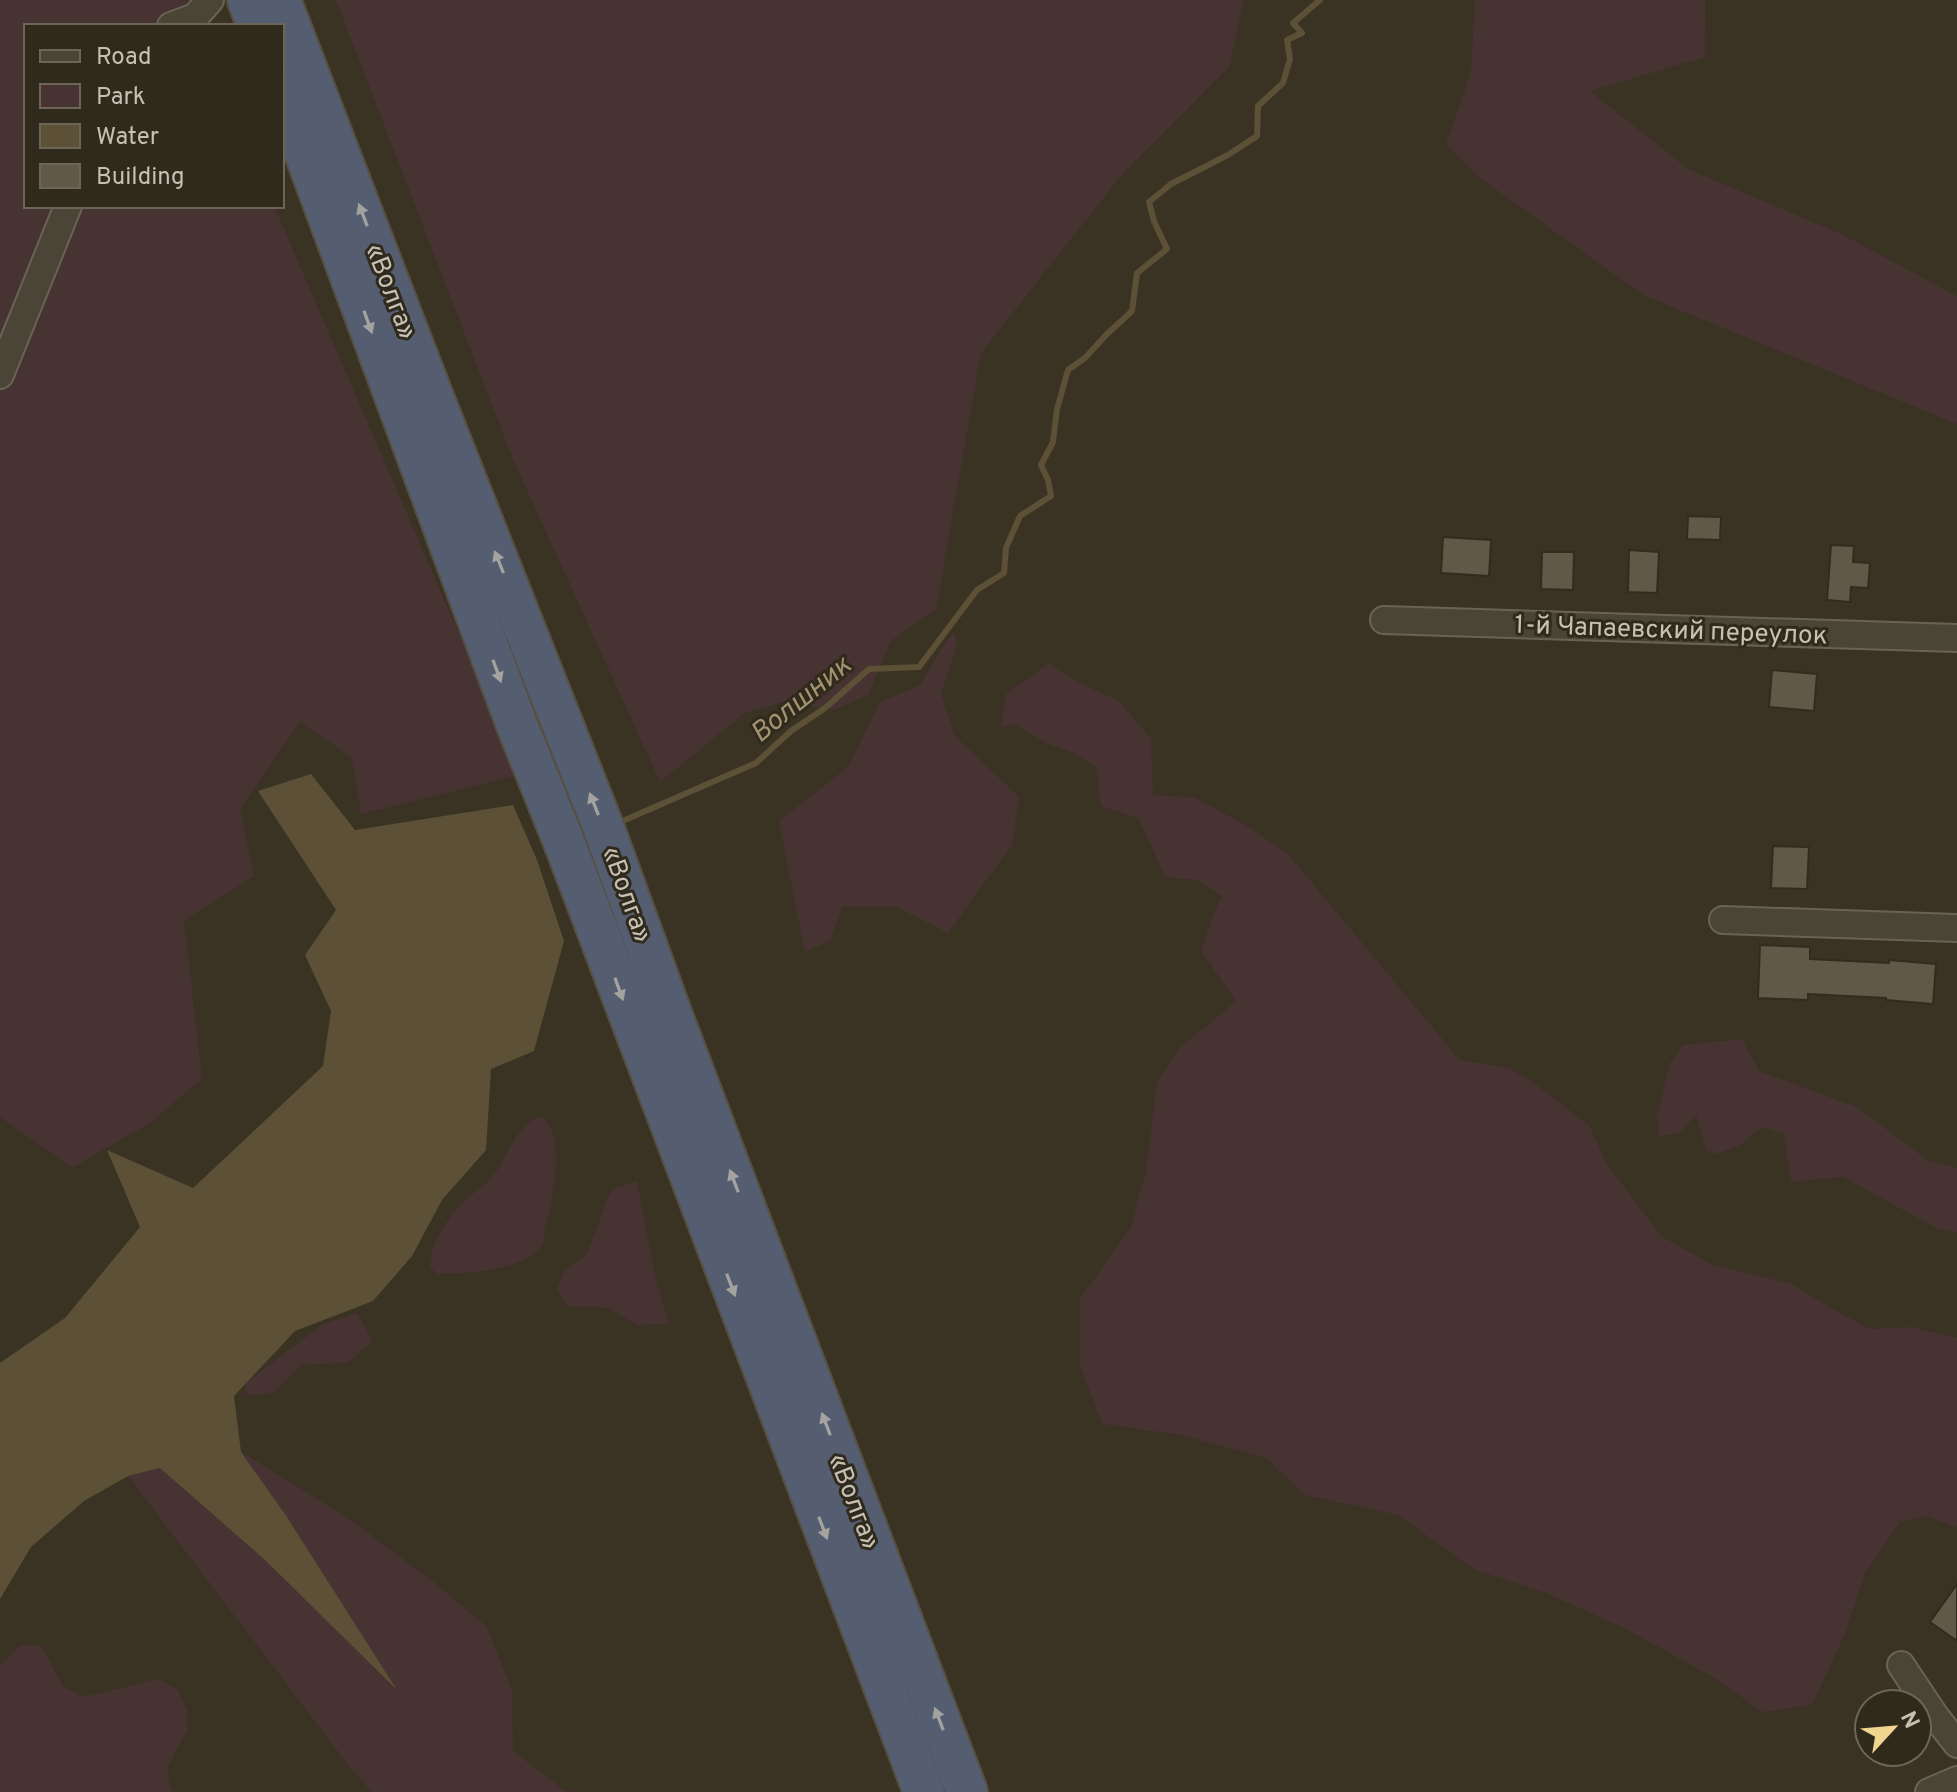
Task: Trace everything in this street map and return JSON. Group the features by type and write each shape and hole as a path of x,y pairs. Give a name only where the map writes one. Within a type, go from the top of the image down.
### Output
{"highway":[{"path":"248,0 257,24"},
{"name":"«Волга»","path":"280,0 604,829 967,1792"},
{"name":"«Волга»","path":"284,96 517,725 924,1792"}],"street":[{"path":"176,24 195,17 210,0"},
{"path":"0,375 67,208"},
{"name":"1-й Чапаевский переулок","path":"1384,620 1957,638"},
{"path":"1723,920 1957,928"},
{"path":"1901,1665 1957,1744"},
{"path":"1929,1792 1957,1780"}],"green space":[{"path":"0,0 185,0 196,24 24,24 24,208 275,208 520,775 361,814 352,758 300,721 240,809 254,876 184,921 202,1079 150,1123 72,1168 0,1117"},
{"path":"336,0 1244,0 1229,67 1120,177 981,353 936,609 891,641 868,695 834,710 786,701 745,713 660,782 512,457"},
{"path":"1475,0 1705,0 1706,57 1590,91 1688,169 1841,234 1957,296 1957,424 1643,295 1481,179 1446,144 1471,73"},
{"path":"954,632 957,644 941,694 955,736 1019,797 1012,845 948,933 897,907 842,906 831,940 805,952 779,821 849,766 880,702 920,685"},
{"path":"1049,663 1082,684 1118,700 1151,739 1153,795 1194,797 1252,829 1288,854 1459,1059 1511,1069 1589,1125 1607,1164 1661,1236 1713,1265 1792,1284 1869,1329 1912,1327 1957,1338 1957,1527 1926,1516 1900,1522 1865,1573 1844,1636 1812,1705 1762,1712 1718,1680 1626,1629 1546,1593 1475,1570 1398,1515 1305,1495 1266,1458 1181,1435 1102,1424 1080,1366 1080,1299 1131,1227 1147,1167 1157,1081 1180,1048 1236,1001 1201,951 1222,896 1196,880 1165,877 1139,819 1101,806 1096,767 1014,724 1002,727 1006,694"},
{"path":"1742,1039 1759,1071 1857,1107 1929,1161 1957,1168 1957,1233 1938,1229 1843,1177 1791,1182 1784,1134 1762,1127 1740,1145 1715,1154 1706,1150 1696,1115 1679,1133 1660,1136 1657,1118 1670,1063 1683,1045"},
{"path":"543,1116 553,1134 556,1160 543,1244 534,1253 509,1266 437,1274 430,1267 431,1258 446,1223 464,1201 492,1177 526,1125"},
{"path":"637,1181 655,1276 669,1324 637,1325 609,1308 567,1306 557,1289 564,1271 587,1254 609,1195 617,1187"},
{"path":"357,1313 373,1341 347,1363 301,1365 275,1392 248,1396 245,1383 322,1325"},
{"path":"241,1452 348,1518 486,1626 512,1690 513,1751 565,1791 595,1792 372,1792 128,1476 160,1468 264,1559 285,1514"},
{"path":"20,1645 41,1646 63,1686 83,1697 159,1679 177,1689 187,1710 187,1731 167,1767 171,1790 175,1792 0,1792 0,1665"}],"water":[{"path":"311,774 355,830 513,805 537,860 564,941 534,1051 491,1069 486,1150 442,1200 412,1256 373,1301 295,1331 234,1396 241,1452 285,1514 397,1690 264,1559 160,1468 128,1476 84,1501 31,1547 0,1599 0,1363 65,1318 140,1227 107,1150 193,1188 323,1066 331,1011 305,955 336,910 258,791"}],"building":[{"path":"1688,516 1721,517 1720,540 1687,539"},
{"path":"1443,537 1491,540 1489,576 1441,573"},
{"path":"1831,545 1854,546 1853,562 1870,563 1868,588 1851,587 1850,602 1827,600"},
{"path":"1629,550 1659,552 1657,593 1628,592"},
{"path":"1542,552 1574,552 1573,590 1541,589"},
{"path":"1772,670 1817,674 1814,711 1769,707"},
{"path":"1773,846 1809,847 1807,889 1771,888"},
{"path":"1760,945 1810,947 1810,959 1936,964 1933,1004 1808,994 1808,1000 1758,998"},
{"path":"1957,1584 1957,1641 1930,1622"}],"waterway":[{"name":"Волшник","path":"618,823 756,763 869,669 919,667 977,590 1004,573 1006,548 1020,516 1051,496 1041,465 1053,442 1057,409 1068,370 1085,358 1132,311 1137,273 1167,249 1149,202 1171,184 1228,155 1257,136 1258,106 1283,83 1290,59 1287,40 1302,33 1293,23 1320,0"}]}
